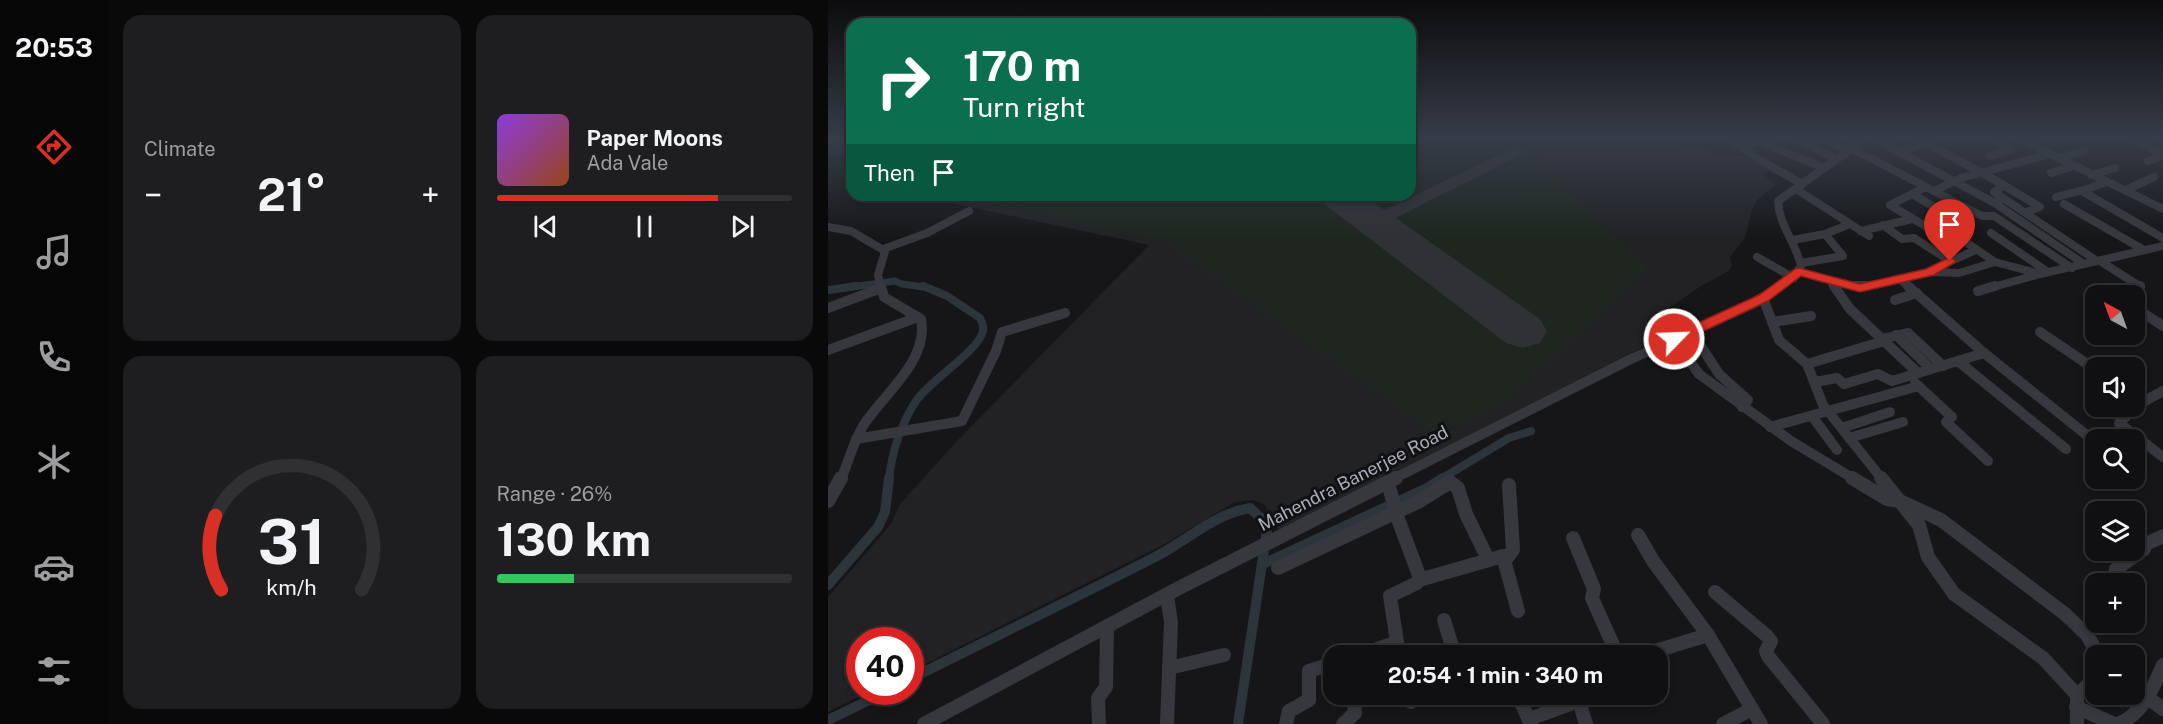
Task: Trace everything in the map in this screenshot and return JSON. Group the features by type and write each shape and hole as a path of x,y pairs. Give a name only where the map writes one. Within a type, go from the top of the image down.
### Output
{"street":[{"path":"1778,172 1869,236"},
{"path":"1799,271 1793,240 1780,225 1778,201 1819,172"},
{"path":"1895,172 1982,216 1994,216 2072,268"},
{"path":"1938,172 1993,202 2084,264"},
{"path":"2026,212 2040,207 1982,172 1954,180 1932,190 1912,194 1890,205 1937,233 1953,233 1995,262 2044,273"},
{"path":"2051,173 2055,172"},
{"path":"2085,172 2163,210"},
{"path":"2091,175 2102,172"},
{"path":"2126,190 2154,177"},
{"path":"2106,182 2060,200 2144,250"},
{"path":"2005,186 1994,192 2138,285"},
{"path":"2083,190 2163,238"},
{"path":"1912,194 1958,221"},
{"path":"1993,202 2005,199"},
{"path":"828,501 841,479 864,424 908,371 923,330 922,321 918,317 886,299 879,284 879,270 885,251 889,247 969,212"},
{"path":"1860,231 1912,219"},
{"path":"1793,240 1824,234 1850,224"},
{"path":"1883,225 1902,238 1914,238 1950,261"},
{"path":"828,227 840,226 850,229 885,251"},
{"path":"1991,233 2044,273"},
{"path":"1799,271 1843,256 1824,234"},
{"path":"1978,291 2044,273 2163,246"},
{"path":"1757,257 1831,282 1860,288 1930,272 1976,249"},
{"path":"1930,272 1959,273 1995,262"},
{"name":"Mahendra Banerjee Road","path":"924,724 950,717 1107,626 1674,339 1763,298 1799,271"},
{"path":"1901,280 1984,353 2085,434"},
{"path":"1831,282 1849,307 1883,340 1913,375 1919,386 1952,417 1946,422 1988,461"},
{"path":"828,308 879,284"},
{"path":"1895,300 1917,293"},
{"path":"1763,298 1780,342 1808,364 1820,400 1918,525 1928,557 1954,594 2043,658 2077,701 2116,724 2127,722 2148,698 2163,665"},
{"path":"856,439 962,421 995,352 1002,332 1065,313"},
{"path":"2145,314 2163,326"},
{"path":"1772,322 1811,316"},
{"path":"828,350 918,317"},
{"path":"1691,332 1719,374 1748,400 1742,407"},
{"path":"2040,333 2085,363"},
{"path":"1808,364 1896,335 1937,368"},
{"path":"1674,339 1698,374 1742,407 1770,427 1887,499 1900,501 1941,520 2065,614 2087,635 2093,645"},
{"path":"1815,382 1837,378 1844,384 1878,374 1892,381 1984,353"},
{"path":"1958,361 2066,448"},
{"path":"1770,427 1919,386"},
{"path":"2145,398 2163,391"},
{"path":"1816,455 1837,450 1849,437 1890,412"},
{"path":"1812,416 1837,450"},
{"path":"2124,417 2119,423 2163,457"},
{"path":"1849,437 1903,422"},
{"path":"1388,483 1420,575 1419,580"},
{"path":"1278,568 1395,506 1452,483 1458,488 1468,520 1488,559"},
{"path":"1506,560 1511,554 1513,544 1509,485"},
{"path":"1638,535 1653,561 1708,635 1761,724"},
{"path":"2116,569 2144,549 2146,544 2163,536"},
{"path":"1573,538 1594,589 1592,598 1613,645"},
{"path":"1398,645 1390,597 1419,580 1488,559 1503,556 1506,560 1518,611"},
{"path":"1715,592 1767,636 1771,641 1766,651 1768,656 1823,724"},
{"path":"1167,596 1171,622 1167,724"},
{"path":"1444,620 1452,645"},
{"path":"1099,724 1098,698 1106,687 1107,626"},
{"path":"1668,647 1708,635"},
{"path":"1169,668 1224,656"},
{"path":"1286,724 1289,711 1309,700 1309,671 1323,667"},
{"path":"2076,724 2077,701 2085,691"},
{"path":"2148,698 2163,709"},
{"path":"1343,724 1355,713 1354,705"},
{"path":"1522,705 1530,721 1569,705"},
{"path":"1581,705 1586,724"},
{"path":"1723,724 1752,709"}],"shaded area":[{"path":"1416,172 1767,172 1762,175 1776,185 1757,200 1751,213 1745,238 1730,257 1732,266 1729,271 1701,286 1663,312 1646,336 1647,345 1279,531 1265,505 1253,500 1235,502 1163,545 924,664 924,627 846,627 846,703 828,712 828,597 891,524 900,504 956,442 1149,245 941,201 1416,201"},
{"path":"1416,172 1467,172 1416,196"},
{"path":"1490,172 1555,172 1647,268 1504,402 1439,435 1166,241 974,201 1332,201 1516,337 1538,323 1392,219"},
{"path":"1365,201 1407,201 1382,213"}],"waterway":[{"path":"844,288 895,281 927,288"},
{"path":"828,290 856,286"},
{"path":"889,479 898,438 916,401 931,384 973,348 983,331 980,318 947,296 927,288"},
{"path":"1441,479 1509,438 1531,431"},
{"path":"828,585 878,527 885,512 889,478"},
{"path":"1263,564 1427,488 1443,478"},
{"path":"924,672 1157,556 1213,522 1250,508 1263,520 1267,530 1238,724"},
{"path":"828,720 859,705"}],"taxiway":[{"path":"1374,222 1475,172"}],"runway":[{"path":"1345,201 1523,331"}],"route":[{"path":"1674,339 1763,298 1799,272 1860,288 1930,272 1950,261"}]}
